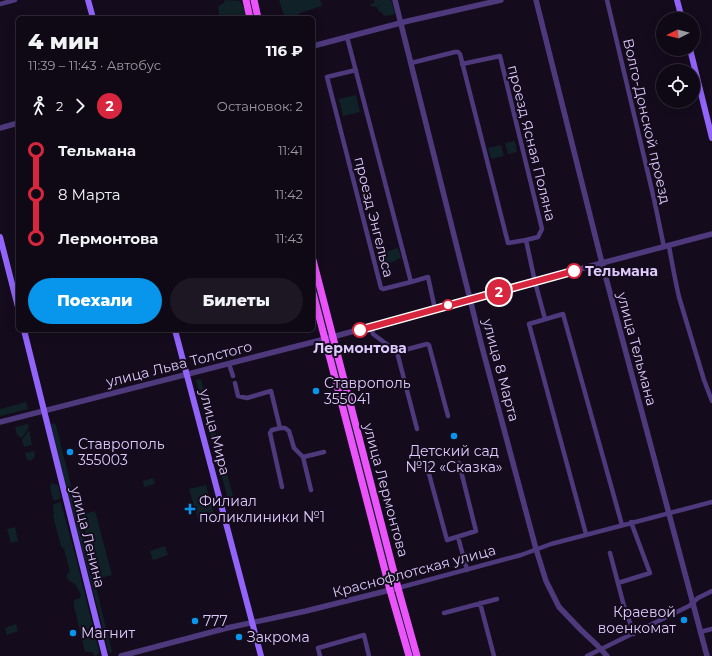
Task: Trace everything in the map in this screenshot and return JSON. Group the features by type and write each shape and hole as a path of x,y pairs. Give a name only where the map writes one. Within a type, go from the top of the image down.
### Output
{"main road":[{"path":"88,0 92,16"},
{"path":"246,0 250,16"},
{"path":"254,0 258,16"},
{"path":"677,0 680,12"},
{"path":"692,56 712,138"},
{"path":"0,237 16,299"},
{"name":"улица Лермонтова","path":"315,268 409,656"},
{"name":"улица Лермонтова","path":"315,301 394,589 417,656"},
{"name":"улица Ленина","path":"24,332 105,656"},
{"name":"улица Мира","path":"177,332 261,656"}],"street":[{"path":"0,4 15,0"},
{"name":"улица 8 Марта","path":"395,0 470,299 536,549 546,581 559,607 607,656"},
{"path":"315,45 401,22 501,0"},
{"name":"улица Тельмана","path":"536,0 602,263 707,656"},
{"name":"Волго-Донской проезд","path":"607,0 666,246 704,380 712,401"},
{"name":"проезд Энгельса","path":"347,37 356,70 411,282 383,290 381,288 328,77 356,70"},
{"path":"411,63 458,52 460,54 462,64"},
{"name":"проезд Ясная Поляна","path":"500,56 542,229 538,237 526,240 508,243 462,64 500,56"},
{"path":"0,128 16,124"},
{"name":"улица Льва Толстого","path":"0,422 325,340 371,326 712,234"},
{"path":"526,240 544,319"},
{"path":"411,282 428,278 435,309"},
{"path":"586,534 529,324 563,314 622,525"},
{"path":"371,326 373,334 397,352 417,429"},
{"path":"397,352 428,344 448,416"},
{"path":"229,364 233,376"},
{"path":"235,383 238,396 247,398 271,392 280,428"},
{"path":"282,487 270,433 272,430 285,428 289,431 294,448 303,457 311,490"},
{"path":"303,457 324,452"},
{"path":"426,463 447,540 476,531 459,463"},
{"name":"Краснофлотская улица","path":"121,656 197,636 306,612 521,555 551,544 586,534 712,502"},
{"path":"618,583 650,574 632,522"},
{"path":"458,537 467,570"},
{"path":"610,553 624,606 634,634"},
{"path":"587,656 689,606 698,598 712,591"},
{"path":"444,613 497,599"},
{"path":"480,603 494,656"},
{"path":"700,632 712,629"},
{"path":"320,656 318,648 364,635 369,656"}],"shaded area":[{"path":"224,0 240,1 245,11 245,16 220,16 218,8 225,2"},
{"path":"279,0 320,0 322,6 300,13 296,16 284,16"},
{"path":"374,0 390,0 395,13 393,15 383,15 382,12 379,12 377,7 371,6 370,4 374,3"},
{"path":"356,95 360,112 343,116 339,99"},
{"path":"515,141 517,152 508,154 505,143"},
{"path":"501,145 504,156 491,159 488,148"},
{"path":"398,248 401,258 383,265 382,263 379,264 376,255"},
{"path":"315,279 329,334 328,335 315,288"},
{"path":"331,342 394,584 392,584 329,343"},
{"path":"200,379 235,503 231,505 229,503 196,381"},
{"path":"26,402 28,409 0,416 0,409"},
{"path":"54,423 56,425 112,652 111,653 108,650 50,426"},
{"path":"28,424 29,427 22,438 17,435 15,427"},
{"path":"29,430 32,445 24,447 22,440"},
{"path":"34,451 35,456 30,461 27,459 25,453"},
{"path":"153,478 155,484 144,487 143,481"},
{"path":"51,483 58,485 61,498 57,500 53,500 50,487"},
{"path":"206,485 215,518 199,523 189,489"},
{"path":"60,502 76,558 99,651 99,654 95,656 92,652 85,652 74,606 74,600 80,598 81,594 75,584 67,579 67,574 70,572 53,516 54,504"},
{"path":"95,511 112,575 97,579 81,515"},
{"path":"15,527 18,541 11,543 7,529"},
{"path":"165,546 168,555 153,560 150,551"},
{"path":"394,593 396,593 414,656 412,656"},
{"path":"16,624 18,631 7,635 5,628"}],"bus line":[{"name":"2","path":"360,330 574,271"}],"place":[{"name":"Тельмана","path":"574,271"},
{"name":"Лермонтова","path":"360,330"},
{"name":"Ставрополь 355041","path":"316,391"},
{"name":"Детский сад №12 «Сказка»","path":"454,436"},
{"name":"Ставрополь 355003","path":"70,452"},
{"name":"Филиал поликлиники №1","path":"190,509"},
{"name":"Краевой военкомат","path":"684,620"},
{"name":"777","path":"195,621"},
{"name":"Магнит","path":"73,633"},
{"name":"Закрома","path":"239,637"}]}
